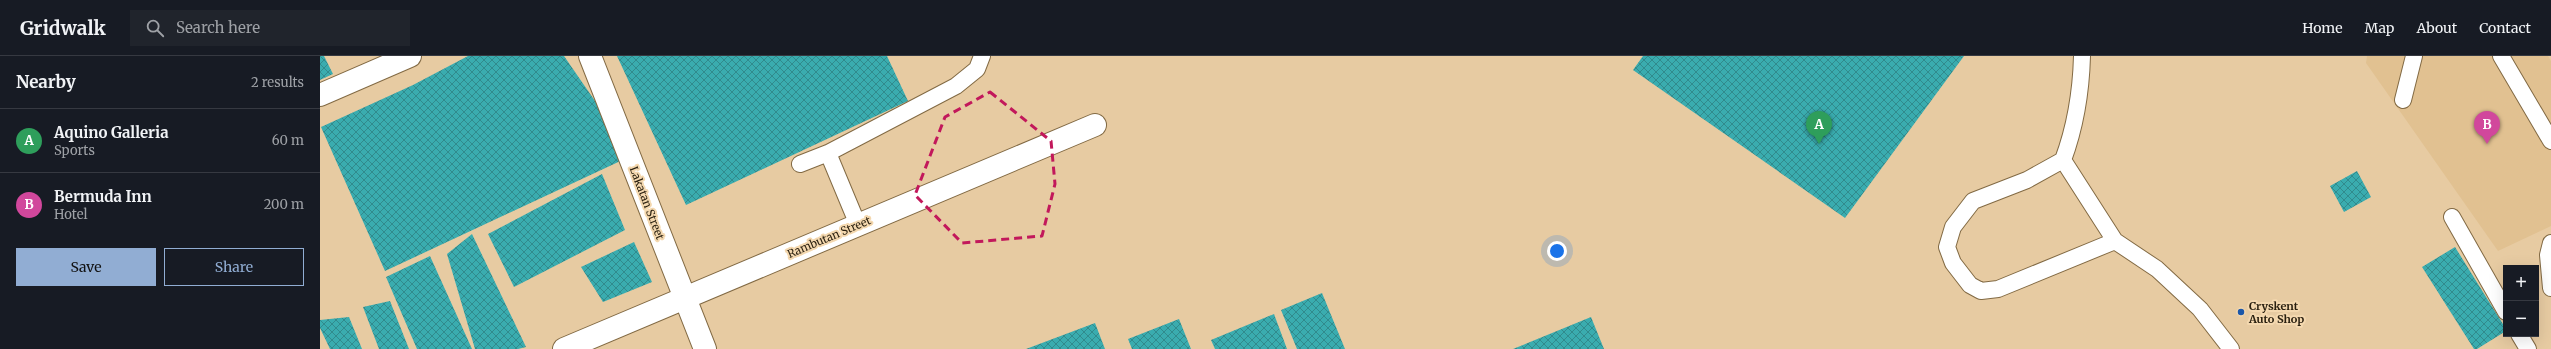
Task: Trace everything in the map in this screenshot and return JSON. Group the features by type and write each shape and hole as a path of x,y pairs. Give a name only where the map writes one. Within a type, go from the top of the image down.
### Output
{"street":[{"path":"320,95 410,56"},
{"name":"Lakatan Street","path":"590,56 705,349"},
{"name":"Rambutan Street","path":"564,349 1095,125"}],"lane":[{"path":"800,164 828,153 956,86 977,69 982,56"},
{"path":"2082,56 2081,93 2073,133 2063,160 2027,180 1973,201 1953,227 1947,247 1953,263 1970,285 1981,291 1992,290 2114,241"},
{"path":"2403,100 2414,56"},
{"path":"2500,56 2551,141"},
{"path":"828,153 858,225"},
{"path":"2063,160 2114,241 2157,270 2200,309 2232,349"},
{"path":"2452,217 2503,307"},
{"path":"2551,243 2548,255 2551,288"},
{"path":"2521,337 2528,349"}],"highlighted area":[{"path":"990,92 1051,141 1055,184 1042,236 962,243 915,195 945,117"}],"shaded area":[{"path":"2367,56 2548,56 2551,61 2551,226 2498,251 2366,63"}],"building":[{"path":"320,56 324,56 333,74 320,80"},
{"path":"468,56 564,56 624,143 629,157 385,271 321,127 413,85"},
{"path":"617,56 887,56 908,101 686,205"},
{"path":"1643,56 1964,56 1845,218 1633,70"},
{"path":"2357,171 2371,197 2344,212 2330,186"},
{"path":"602,174 625,230 514,287 488,234"},
{"path":"472,234 526,347 518,349 475,349 447,254"},
{"path":"634,242 652,282 603,302 581,267"},
{"path":"2455,247 2503,324 2503,333 2477,349 2474,349 2422,267"},
{"path":"430,256 472,349 417,349 386,277"},
{"path":"1322,293 1345,349 1297,349 1281,310"},
{"path":"390,301 409,349 379,349 363,307"},
{"path":"1274,314 1287,349 1215,349 1211,340"},
{"path":"349,317 362,349 330,349 320,328 320,320"},
{"path":"1591,317 1604,349 1513,349"},
{"path":"1179,319 1191,349 1132,349 1128,339"},
{"path":"1095,323 1105,349 1026,349"}],"place":[{"name":"Aquino Galleria","path":"1819,144"},
{"name":"Bermuda Inn","path":"2487,144"},
{"name":"Cryskent Auto Shop","path":"2241,312"}]}
